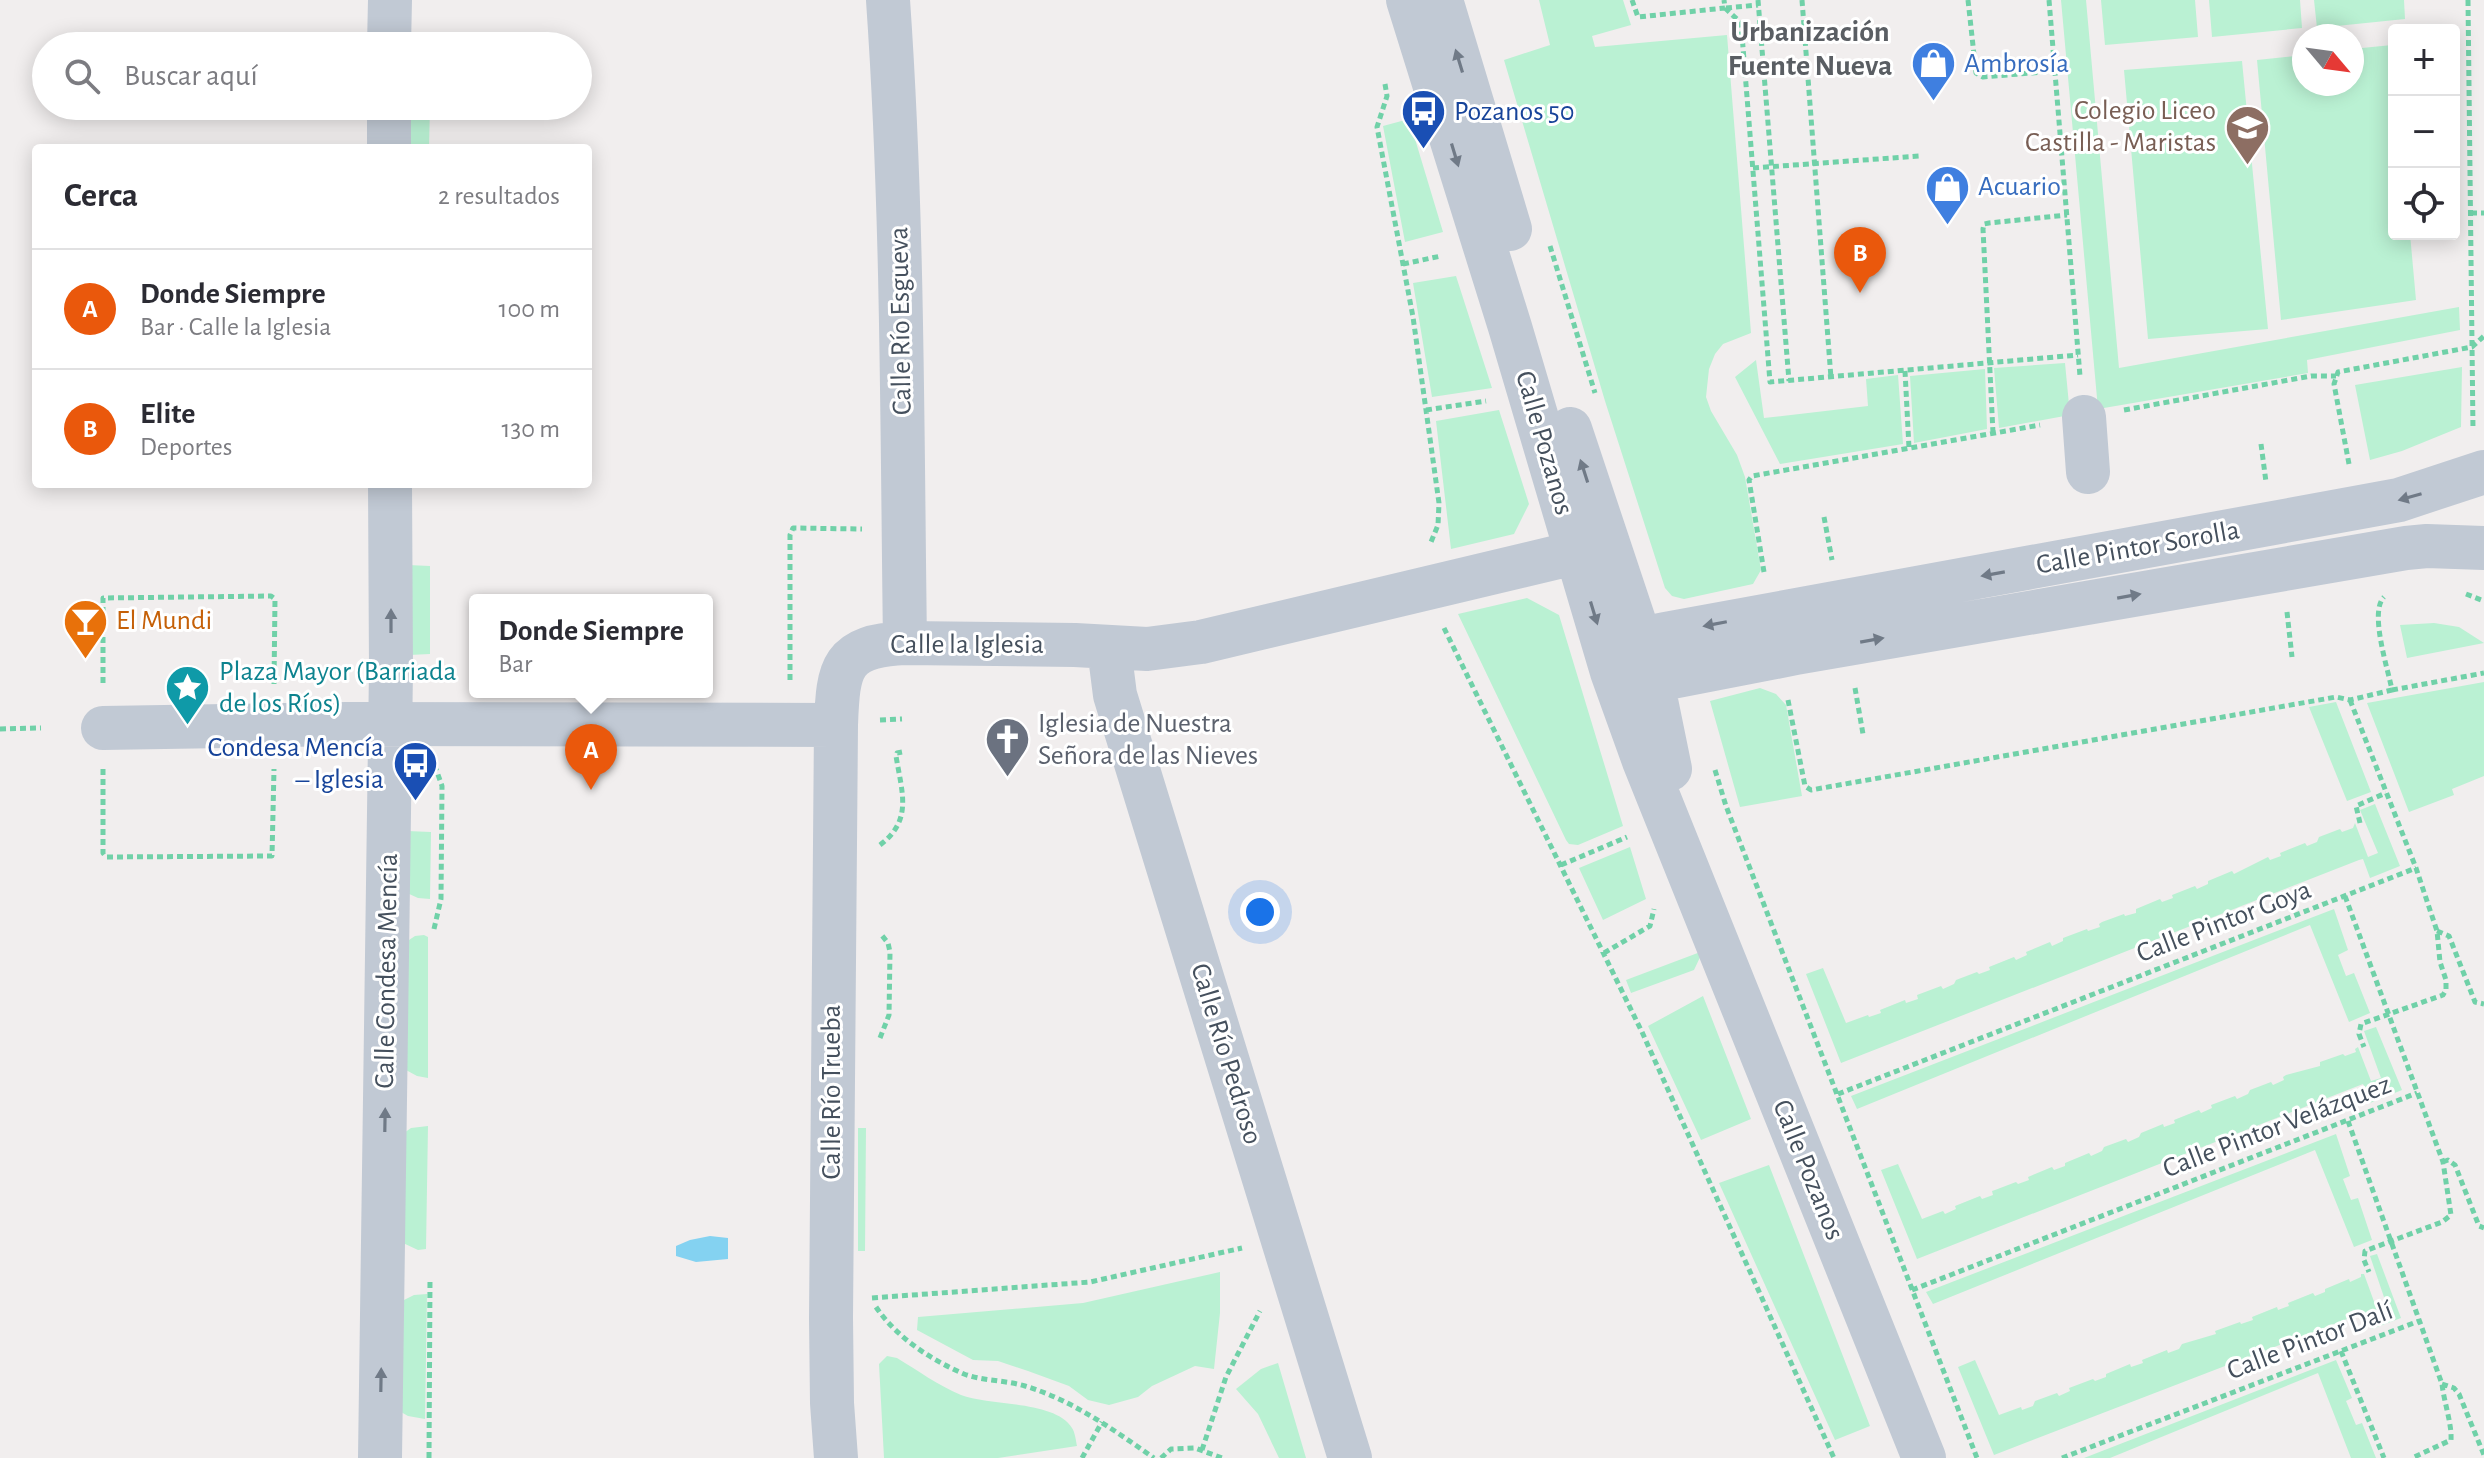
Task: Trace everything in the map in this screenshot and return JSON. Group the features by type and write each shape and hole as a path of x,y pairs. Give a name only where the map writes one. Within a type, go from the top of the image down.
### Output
{"street":[{"path":"389,32 390,0"},
{"name":"Calle Río Esgueva","path":"888,0 900,227 905,643"},
{"name":"Calle Pozanos","path":"1408,0 1510,327 1592,549 1692,881 1924,1458"},
{"name":"Calle Pozanos","path":"1441,0 1572,434 1592,549 1640,639 1632,676"},
{"path":"389,120 389,144"},
{"path":"2084,417 2088,472"},
{"name":"Calle Pintor Sorolla","path":"1640,639 1774,596 2399,500 2484,472"},
{"name":"Calle Condesa Mencía","path":"380,1458 391,724 390,488"},
{"name":"Calle Pintor Sorolla","path":"1632,676 1796,653 2406,548 2484,548"},
{"name":"Calle la Iglesia","path":"836,725 837,689 843,669 852,657 878,644 1075,645 1147,649 1201,642 1592,549"},
{"path":"1774,596 1796,653"},
{"name":"Calle Río Pedroso","path":"1109,648 1115,695 1350,1458"},
{"path":"103,728 391,724 836,725"},
{"name":"Calle Río Trueba","path":"836,725 831,1225 832,1403 836,1458"}],"path":[{"path":"1632,0 1638,17 1758,2 1789,381"},
{"path":"1724,0 1725,8 1740,22 1770,382 2078,355"},
{"path":"1802,0 1831,378"},
{"path":"1968,0 1976,73 1983,77 2055,71"},
{"path":"2049,0 2084,417"},
{"path":"2468,0 2473,430"},
{"path":"1384,80 1387,96 1377,127 1403,264 1439,503 1438,525 1423,562 1436,613 1687,1129 1834,1458"},
{"path":"1753,168 1919,156"},
{"path":"2471,213 2484,213"},
{"path":"1993,433 1984,224 2067,215"},
{"path":"1549,242 1596,394"},
{"path":"1403,264 1454,253"},
{"path":"2353,470 2345,452 2334,384 2338,372 2472,347 2484,336"},
{"path":"1905,371 1909,448"},
{"path":"1774,596 1764,568 1750,478 2311,376 2336,376"},
{"path":"1426,410 1499,399"},
{"path":"790,695 790,535 793,528 875,529"},
{"path":"2387,594 2379,602 2377,616 2392,690"},
{"path":"271,596 275,599 275,726 272,856 106,857 103,853 103,601 106,597 271,596"},
{"path":"1785,696 1790,703 1805,786 1811,790 2336,697 2350,700 2484,673"},
{"path":"2350,700 2416,868 2437,931 2446,990 2443,995 2361,1024 2359,1034 2364,1047"},
{"path":"882,720 902,719"},
{"path":"0,729 41,728"},
{"path":"880,845 894,834 902,816 903,799 896,756 902,752"},
{"path":"1714,766 1726,806 1977,1458"},
{"path":"432,938 441,899 442,786 436,771"},
{"path":"2360,823 2356,811 2358,804 2386,793"},
{"path":"879,860 880,830"},
{"path":"1561,865 1632,835"},
{"name":"Calle Pintor Goya","path":"1838,1094 2416,868"},
{"name":"Calle Pintor Velázquez","path":"1912,1290 2417,1093 2345,896"},
{"path":"1604,953 1650,926 1655,912 1651,897"},
{"path":"2437,931 2449,936 2475,1002 2484,1004"},
{"path":"879,932 888,943 890,952 889,1015 879,1039"},
{"path":"2369,1272 2364,1260 2365,1251 2442,1222 2451,1215 2443,1162 2417,1093"},
{"name":"Calle Pintor Dalí","path":"2062,1458 2419,1321 2348,1121"},
{"path":"2443,1162 2448,1160 2455,1165 2479,1226 2484,1228"},
{"path":"1154,1458 1102,1422 1066,1403 1025,1386 965,1374 916,1347 885,1321 869,1298 1090,1282 1247,1246"},
{"path":"429,1458 430,1265"},
{"path":"1202,1450 1226,1377 1260,1309"},
{"path":"2412,1458 2451,1440 2442,1384 2419,1321"},
{"path":"2341,1351 2384,1458"},
{"path":"2442,1384 2454,1388 2459,1394 2484,1455"},
{"path":"1082,1458 1102,1422"},
{"path":"1161,1458 1171,1449 1202,1450 1222,1458"}],"green space":[{"path":"1539,0 1623,0 1631,25 1592,36 1595,47 1727,35 1751,333 1723,344 1715,354 1709,369 1706,397 1737,455 1745,477 1761,570 1753,584 1684,599 1672,596 1665,588 1605,401 1504,60 1550,45"},
{"path":"2061,0 2086,0 2119,368 2459,307 2460,330 2307,360 2308,373 2098,409"},
{"path":"2101,0 2195,0 2198,37 2105,45"},
{"path":"2209,0 2300,0 2302,24 2292,24 2292,29 2212,37"},
{"path":"2314,0 2404,0 2405,19 2317,24"},
{"path":"2388,45 2388,240 2411,240 2416,300 2281,320 2257,60 2292,56 2292,96 2364,96 2364,48"},
{"path":"2242,61 2268,329 2148,339 2124,70"},
{"path":"1409,119 1443,232 1405,242 1383,126"},
{"path":"409,120 430,120 429,144 408,144"},
{"path":"1456,276 1492,388 1432,397 1413,283"},
{"path":"1756,360 1764,418 1868,406 1866,379 1898,375 1903,444 1780,464 1735,377"},
{"path":"2065,363 2070,415 1999,428 1994,368"},
{"path":"2462,367 2461,427 2402,451 2370,460 2355,385"},
{"path":"1985,369 1987,429 1914,443 1910,376"},
{"path":"1499,410 1529,504 1514,534 1451,549 1436,421"},
{"path":"408,565 430,566 430,654 409,655"},
{"path":"1527,598 1559,615 1623,826 1578,845 1569,844 1566,840 1458,614"},
{"path":"2434,623 2459,627 2484,643 2407,658 2400,625"},
{"path":"2484,682 2484,776 2452,789 2454,795 2409,812 2367,703"},
{"path":"1760,688 1776,694 1786,705 1802,796 1740,807 1710,701"},
{"path":"2336,702 2371,792 2347,801 2309,707"},
{"path":"2375,804 2400,866 2370,878 2363,859 2359,860 1841,1063 1806,974 1823,968 1846,1023 1869,1017 1905,1000 1906,1003 1918,999 1917,995 1941,986 1943,989 1956,980 1990,970 1989,967 2014,957 2016,960 2050,942 2052,946 2063,941 2063,938 2100,927 2102,922 2136,913 2136,909 2160,899 2162,902 2173,898 2172,895 2195,886 2197,889 2208,884 2208,881 2232,871 2234,874 2268,857 2270,860 2281,856 2280,853 2305,843 2307,846 2317,842 2319,837 2340,829 2342,832 2353,828 2355,823 2368,857 2378,853 2360,810"},
{"path":"407,831 431,832 430,899 407,893"},
{"path":"1630,847 1646,899 1603,920 1579,868"},
{"path":"2334,909 2348,950 2338,955 2346,976 2354,973 2370,1013 2349,1022 2310,925 1857,1109 1851,1096"},
{"path":"424,935 428,937 428,1078 406,1070 406,942"},
{"path":"1703,951 1694,970 1631,993 1626,980"},
{"path":"1703,996 1751,1119 1701,1140 1648,1026"},
{"path":"2376,1027 2402,1090 2370,1103 2363,1084 1917,1259 1881,1170 1898,1164 1922,1219 1943,1211 1945,1214 1956,1209 1955,1206 1980,1196 1982,1199 1993,1195 1992,1191 2029,1180 2028,1177 2052,1167 2054,1170 2065,1166 2065,1163 2089,1153 2091,1156 2102,1151 2104,1147 2126,1139 2128,1142 2163,1124 2164,1127 2175,1123 2174,1120 2199,1110 2201,1113 2212,1108 2211,1105 2235,1096 2237,1099 2271,1082 2273,1085 2284,1080 2286,1075 2356,1052 2358,1047 2371,1081 2381,1078 2364,1031"},
{"path":"428,1126 426,1249 418,1250 403,1243 404,1133 411,1128"},
{"path":"858,1128 866,1128 865,1251 858,1251"},
{"path":"2336,1134 2350,1176 2343,1179 2351,1200 2358,1198 2372,1240 2354,1247 2315,1150 1933,1304 1926,1292"},
{"path":"1769,1165 1870,1426 1835,1440 1719,1183"},
{"path":"2377,1254 2401,1318 2372,1329 2365,1312 1994,1455 1958,1367 1975,1360 1999,1415 2021,1407 2022,1410 2033,1406 2035,1401 2057,1393 2059,1396 2070,1391 2069,1388 2106,1377 2106,1374 2130,1364 2131,1367 2143,1363 2142,1360 2167,1350 2168,1353 2179,1349 2182,1344 2253,1320 2252,1317 2277,1307 2278,1310 2289,1306 2288,1303 2313,1293 2315,1296 2349,1279 2350,1282 2361,1277 2361,1274 2364,1274 2376,1307 2386,1303 2370,1256"},
{"path":"1220,1272 1220,1313 1214,1369 1195,1366 1152,1386 1138,1397 1109,1405 1088,1400 1069,1386 998,1361 973,1360 917,1330 918,1317 1083,1303"},
{"path":"427,1294 425,1419 401,1412 402,1301 414,1295"},
{"path":"887,1356 897,1358 961,1395 1051,1413 1072,1428 1077,1446 998,1458 884,1458 879,1364"},
{"path":"2336,1360 2352,1398 2346,1401 2356,1425 2362,1423 2376,1458 2351,1458 2318,1373 2110,1458 2084,1458"},
{"path":"1278,1363 1306,1458 1279,1458 1258,1414 1236,1389 1261,1369"}],"water":[{"path":"710,1236 728,1238 728,1259 696,1262 676,1256 676,1246"}],"place":[{"name":"Ambrosía","path":"1933,103"},
{"name":"Pozanos 50","path":"1423,151"},
{"name":"Colegio Liceo Castilla - Maristas","path":"2247,166"},
{"name":"Acuario","path":"1947,226"},
{"name":"Elite","path":"1860,293"},
{"name":"El Mundi","path":"85,660"},
{"name":"Plaza Mayor (Barriada de los Ríos)","path":"188,727"},
{"name":"Iglesia de Nuestra Señora de las Nieves","path":"1007,779"},
{"name":"Donde Siempre","path":"591,790"},
{"name":"Condesa Mencía – Iglesia","path":"415,803"}],"district":[{"name":"Urbanización Fuente Nueva","path":"1810,49"}]}
